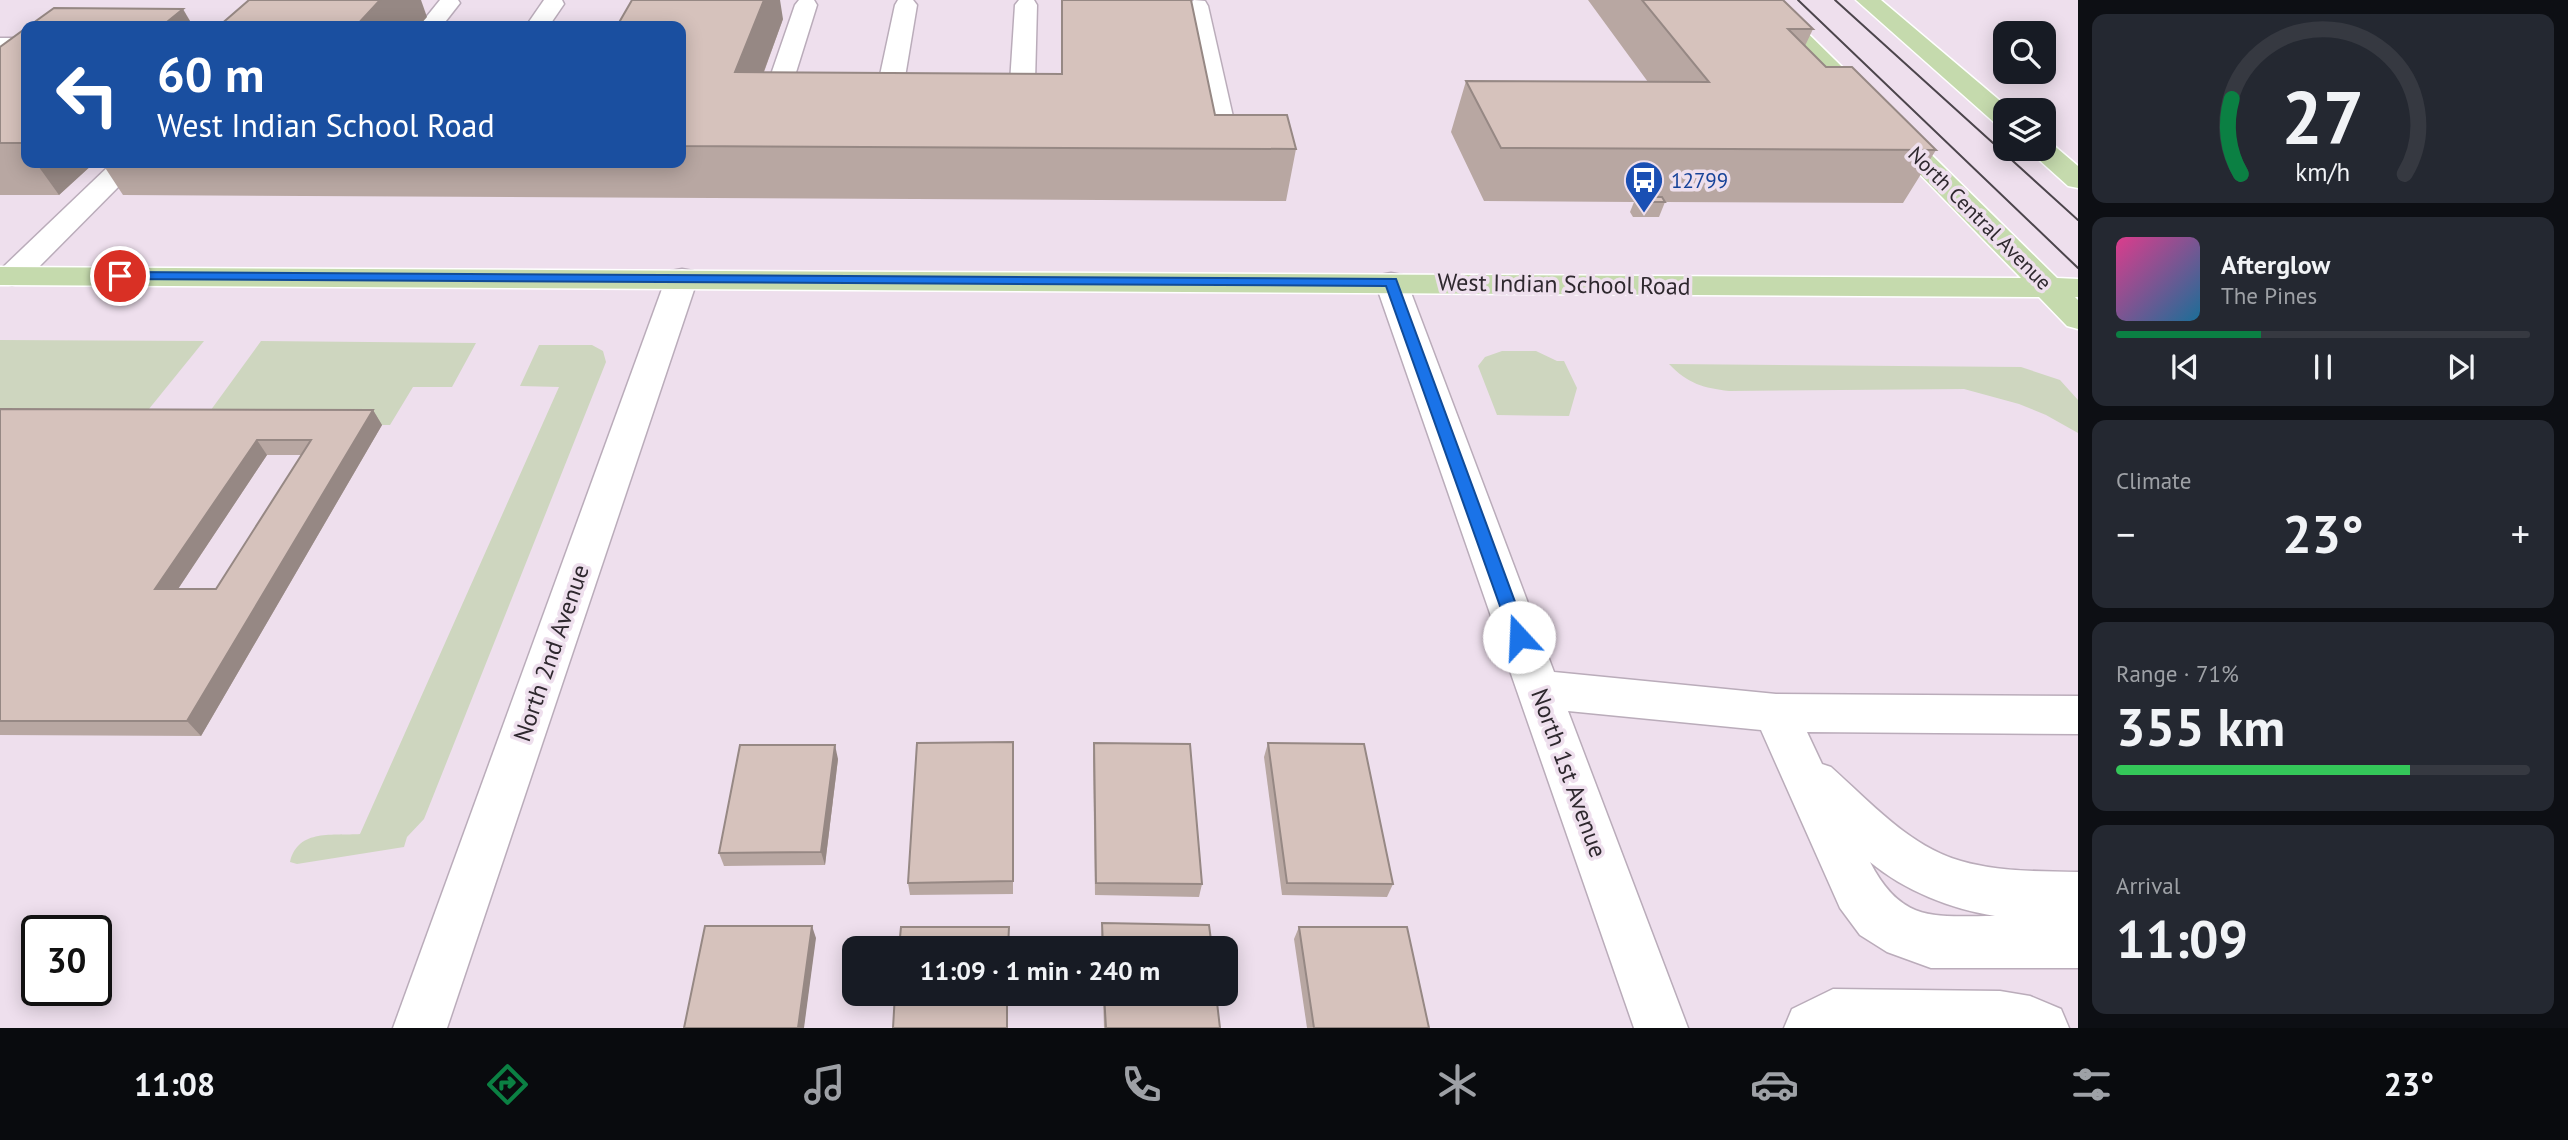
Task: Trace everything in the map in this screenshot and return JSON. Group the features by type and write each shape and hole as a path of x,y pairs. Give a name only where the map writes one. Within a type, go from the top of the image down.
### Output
{"main road":[{"name":"North Central Avenue","path":"1761,0 2063,288 2078,319"},
{"path":"1867,0 1993,108"},
{"path":"2055,161 2078,180"},
{"name":"West Indian School Road","path":"6,276 2063,288"}],"street":[{"path":"434,21 449,3"},
{"path":"541,21 553,4"},
{"path":"795,118 769,118 806,5"},
{"path":"890,89 906,5"},
{"path":"995,120 1021,120 1026,5"},
{"path":"1197,6 1229,160"},
{"path":"0,45 21,45"},
{"path":"6,276 123,168"},
{"name":"North 2nd Avenue","path":"420,1028 682,278"},
{"name":"North 1st Avenue","path":"1391,282 1661,1028"},
{"path":"1538,689 1776,713 2078,715"},
{"path":"1776,713 1858,891 1878,917 1905,934 1931,942 2078,942"},
{"path":"1802,771 1872,835 1914,867 1948,881 1989,892 2078,896"},
{"path":"1811,1028 1833,1016 1903,1016 2000,1018 2042,1028"}],"green space":[{"path":"0,340 204,341 136,425 0,424"},
{"path":"261,341 476,343 452,387 413,387 390,425 200,425"},
{"path":"539,345 592,345 603,351 606,362 424,819 407,837 404,847 297,864 290,862 294,851 309,839 318,836 360,834 559,387 520,386"},
{"path":"1502,351 1536,351 1557,361 1564,361 1577,388 1569,416 1497,415 1478,366 1485,357"},
{"path":"1669,364 2021,367 2060,380 2078,400 2078,433 2019,404 1964,389 1729,391 1697,384"}],"building":[{"path":"249,0 380,0 361,21 225,21"},
{"path":"632,0 764,0 735,72 1062,74 1062,0 1191,0 1215,115 1287,115 1296,149 686,146 686,21 620,21"},
{"path":"1642,0 1783,0 1813,29 1788,29 1826,67 1852,67 1936,150 1501,148 1466,81 1709,82"},
{"path":"54,8 183,9 168,21 36,21"},
{"path":"21,32 21,143 0,143 0,47"},
{"path":"1636,197 1662,197 1665,202 1639,202"},
{"path":"0,409 373,410 187,721 0,721","holes":["257,440 311,440 216,589 155,589"]},
{"path":"1013,742 1013,881 908,883 917,743"},
{"path":"1094,743 1190,744 1202,884 1096,883"},
{"path":"1268,743 1364,744 1393,884 1287,883"},
{"path":"740,745 835,745 821,852 719,853"},
{"path":"1102,923 1209,925 1210,936 1103,936"},
{"path":"705,926 812,926 798,1028 684,1028"},
{"path":"901,927 1009,927 1009,936 900,936"},
{"path":"1299,927 1407,927 1429,1028 1314,1028"},
{"path":"894,1006 1007,1006 1007,1028 893,1028"},
{"path":"1105,1006 1217,1006 1220,1028 1106,1028"}],"tram line":[{"path":"1798,0 2078,268"},
{"path":"1835,0 2078,220"}],"place":[{"name":"12799","path":"1644,214"}],"route":[{"path":"120,276 1391,282 1519,637"}]}
